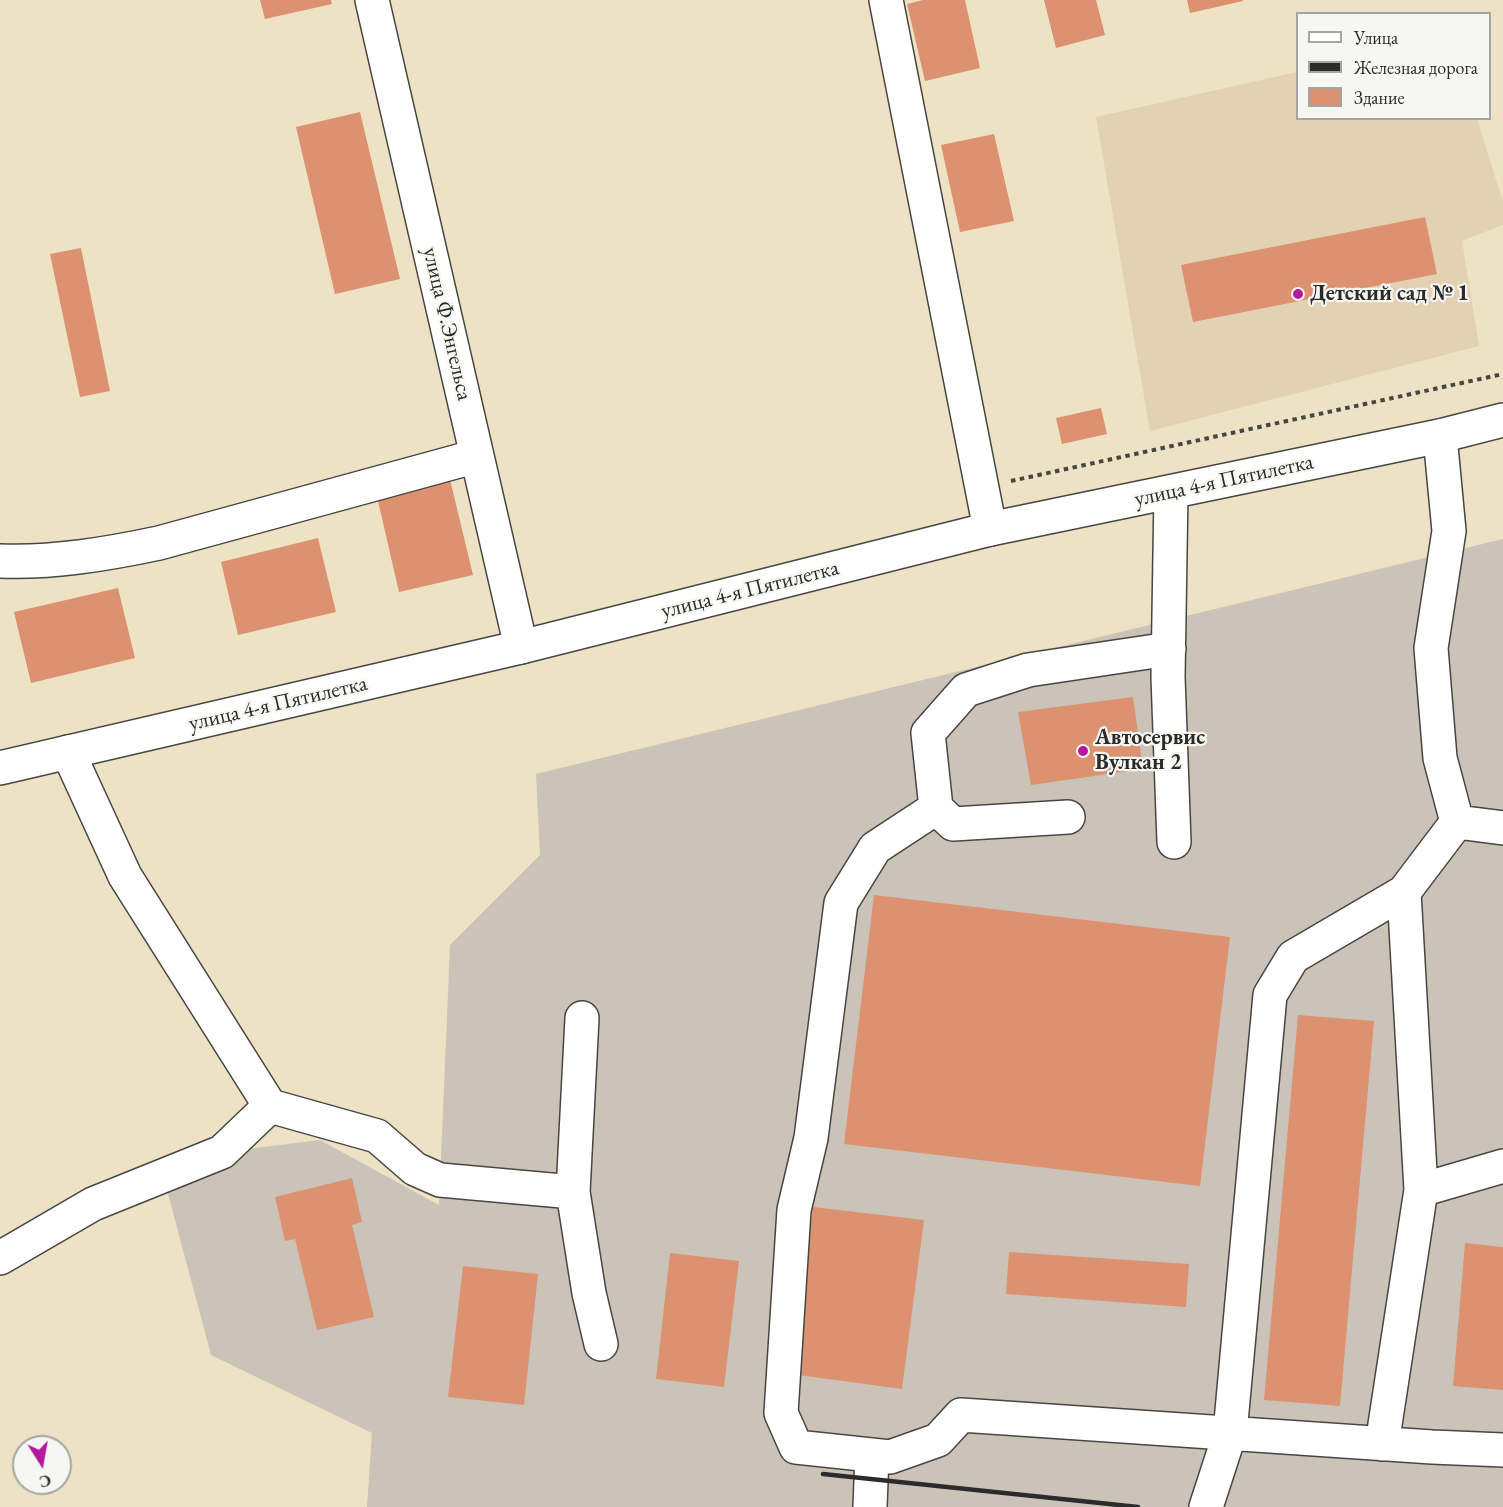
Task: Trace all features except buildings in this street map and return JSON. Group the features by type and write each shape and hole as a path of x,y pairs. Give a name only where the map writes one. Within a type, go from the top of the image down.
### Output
{"main road":[{"name":"улица Ф.Энгельса","path":"372,0 521,647"},
{"path":"886,0 990,529"},
{"name":"улица 4-я Пятилетка","path":"0,768 521,647 990,529 1440,436 1503,420"},
{"path":"1440,436 1449,531 1431,648 1440,758 1457,822"},
{"path":"0,561 22,562 111,553 159,543 477,456"},
{"path":"1171,492 1168,677 1174,842"},
{"path":"1068,817 953,824 936,808 928,733 966,690 1028,670 1168,649"},
{"path":"68,752 125,876 270,1106 377,1136 415,1169 440,1180 573,1192"},
{"path":"936,808 875,848 841,903 811,1138 794,1210 781,1413 796,1447 890,1457 938,1440 962,1415 1382,1444 1503,1450"},
{"path":"1457,822 1503,828"},
{"path":"1206,1507 1230,1433 1270,995 1293,957 1404,892 1457,822"},
{"path":"1382,1444 1421,1190 1404,892"},
{"path":"582,1018 573,1192 589,1293 600,1344"},
{"path":"0,1258 93,1204 222,1152 270,1106"},
{"path":"1421,1190 1503,1166"},
{"path":"870,1507 872,1455"}],"path":[{"path":"1007,482 1503,374"}],"shaded area":[{"name":"Детский сад № 1","path":"1296,72 1296,120 1477,120 1503,202 1503,225 1462,241 1479,346 1150,431 1096,117"},
{"path":"1503,539 1503,1507 367,1507 372,1433 211,1355 159,1160 320,1140 439,1205 450,945 540,855 536,774"}],"railway":[{"path":"823,1474 1138,1507"}],"place":[{"name":"Детский сад № 1","path":"1298,294"},
{"name":"Автосервис Вулкан 2","path":"1083,751"}]}
